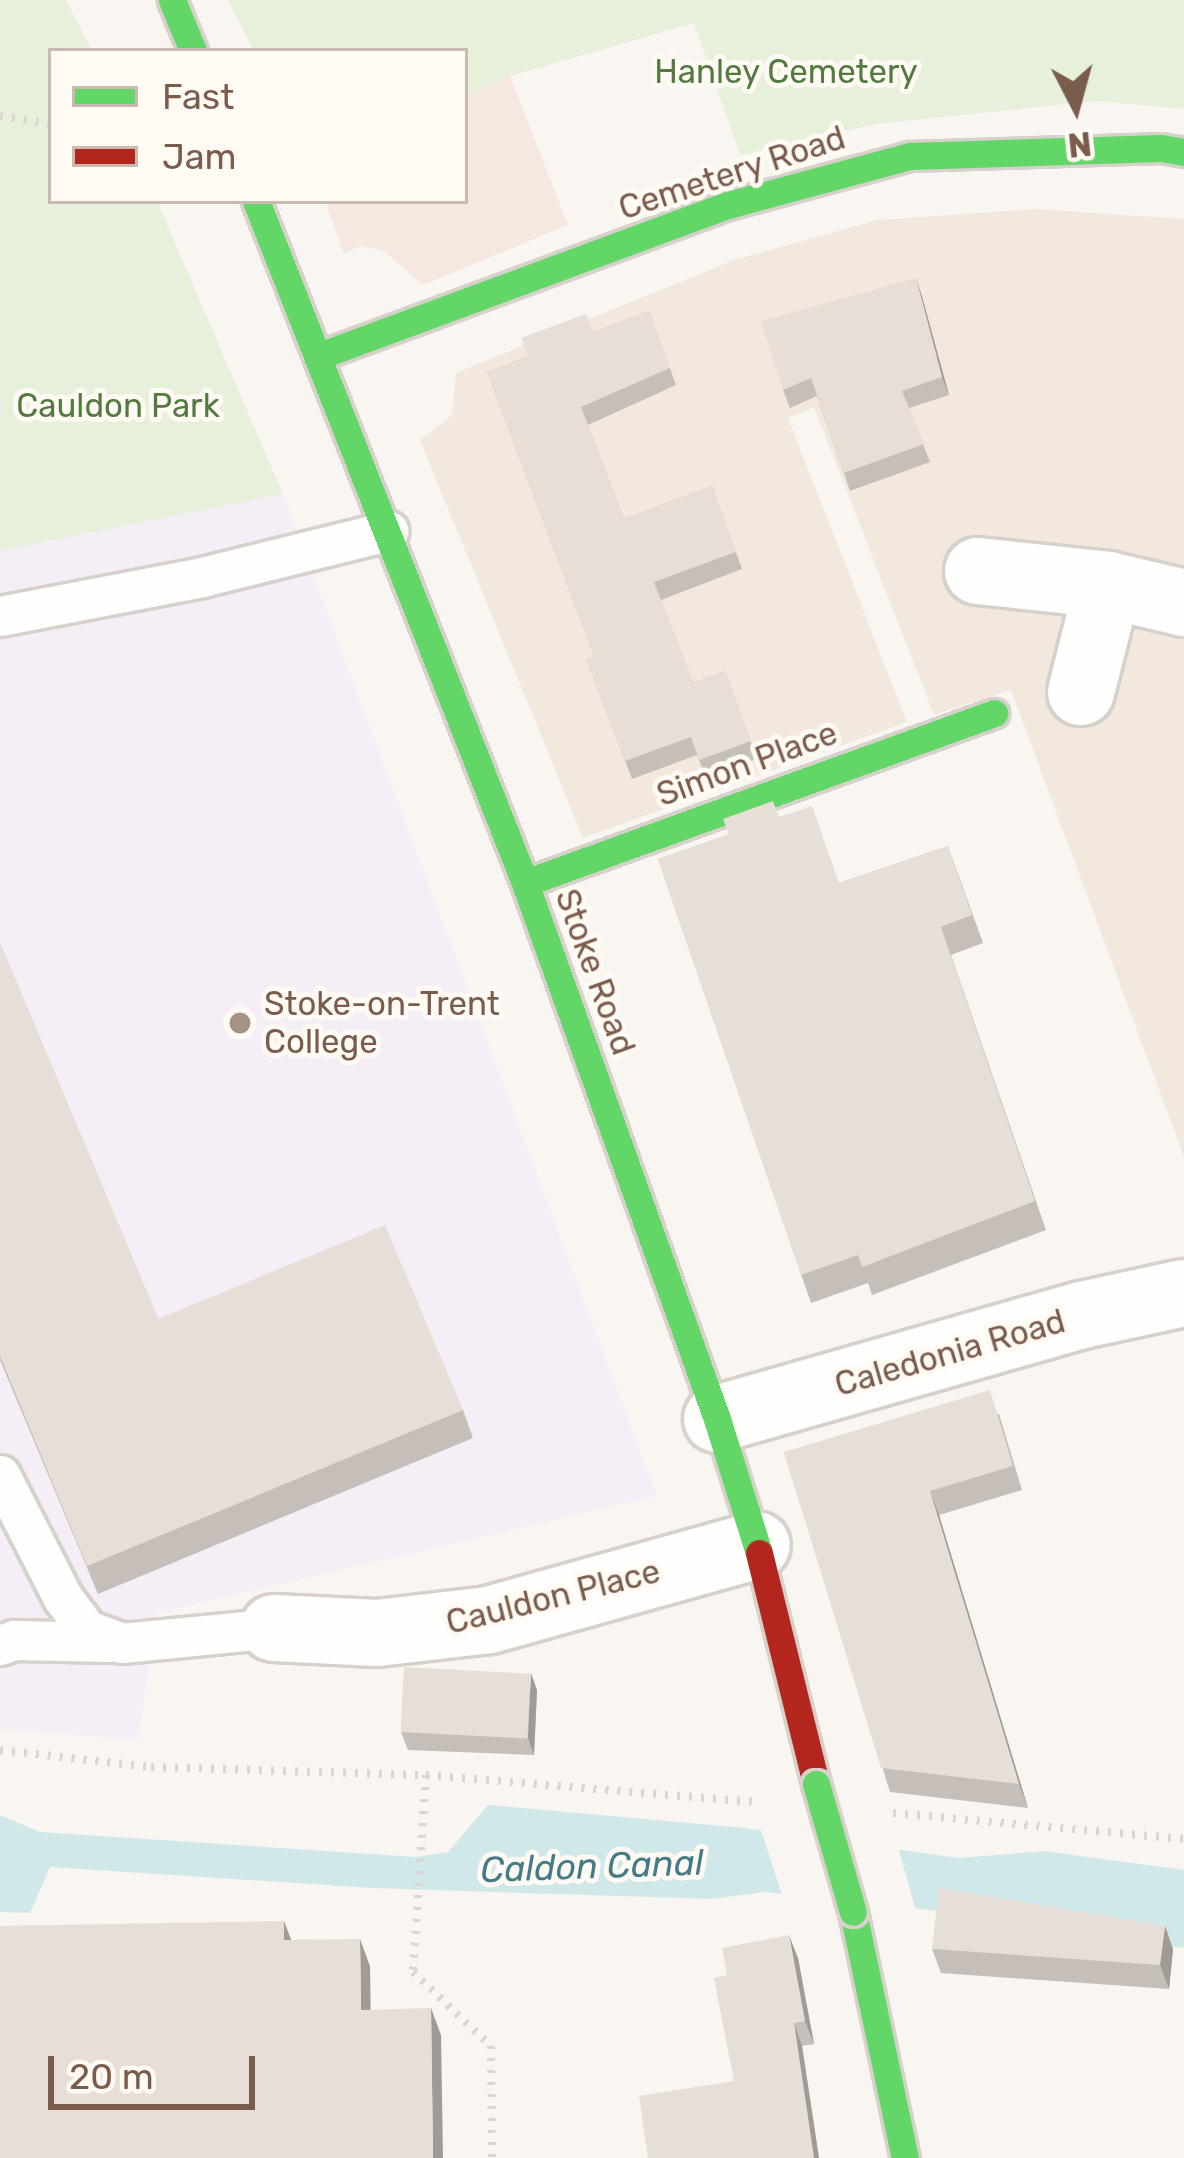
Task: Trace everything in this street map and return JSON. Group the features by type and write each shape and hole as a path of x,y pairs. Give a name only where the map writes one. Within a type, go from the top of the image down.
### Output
{"main road":[{"path":"172,0 192,48"},
{"name":"Cemetery Road","path":"319,356 728,205 910,156 1161,148 1184,152"},
{"name":"Stoke Road","path":"257,204 525,883 717,1419 757,1545 853,1912 905,2158"},
{"name":"Simon Place","path":"525,883 994,713"}],"street":[{"path":"978,571 1108,585 1184,603"},
{"path":"1081,692 1108,585"},
{"name":"Caledonia Road","path":"717,1419 1082,1315 1184,1293"},
{"name":"Cauldon Place","path":"274,1628 377,1633 489,1620 757,1545"}],"lane":[{"path":"0,616 202,578 388,531"},
{"path":"0,1475 63,1598 87,1630 122,1642"},
{"path":"0,1646 14,1640 122,1642 274,1628"}],"path":[{"path":"0,116 48,124"},
{"path":"0,1750 152,1767 426,1775 776,1804"},
{"path":"426,1775 413,1972 491,2046 492,2158"},
{"path":"869,1811 1184,1839"}],"shaded area":[{"path":"510,76 568,225 423,285 384,251 360,246 344,254 326,204 468,204 468,95"},
{"path":"1035,209 1184,219 1184,1157 1011,690 934,715 814,407 788,418 907,722 583,838 420,440 452,415 456,373 734,260 877,220"},
{"name":"Stoke-on-Trent College","path":"283,494 657,1496 157,1613 138,1740 0,1729 0,551"}],"green space":[{"name":"Cauldon Park","path":"0,0 66,0 90,48 48,48 48,204 158,204 283,494 0,551"},
{"name":"Hanley Cemetery","path":"228,0 1184,0 1184,109 1096,101 876,124 740,155 694,23 510,76 468,95 468,48 252,48"}],"water":[{"name":"Caldon Canal","path":"488,1805 745,1828 959,1858 1044,1851 1184,1870 1184,1948 948,1912 764,1892 712,1899 371,1888 50,1867 30,1913 0,1912 0,1815 40,1832 416,1857 448,1852"}],"pier":[{"path":"759,1824 897,1843 917,1915 784,1901"}],"building":[{"path":"916,278 942,377 902,391 924,444 844,473 811,378 783,390 761,321"},
{"path":"649,311 670,368 581,407 624,519 712,486 736,552 654,582 693,683 725,671 751,741 699,760 691,737 625,761 586,659 594,656 487,372 528,356 521,338 586,314 593,332"},
{"path":"773,801 779,817 812,806 839,883 948,846 972,915 941,927 1035,1201 862,1267 858,1255 801,1275 658,859 729,834 723,819"},
{"path":"0,943 158,1319 385,1225 463,1410 87,1566 0,1356"},
{"path":"990,1390 1013,1466 930,1491 1019,1784 881,1768 784,1452"},
{"path":"404,1667 531,1674 527,1739 401,1732"},
{"path":"939,1888 1165,1926 1160,1965 932,1949"},
{"path":"284,1921 284,1940 360,1939 361,2010 431,2008 433,2158 0,2158 0,1926"},
{"path":"789,1935 805,2021 794,2023 814,2158 648,2158 639,2096 734,2081 714,1978 727,1975 722,1948"}],"traffic: fast":[{"path":"172,0 192,48"},
{"path":"319,356 728,205 910,156 1161,148 1184,152"},
{"path":"257,204 525,883 717,1419 759,1553"},
{"path":"525,883 994,713"},
{"path":"816,1784 853,1912"},
{"path":"853,1912 905,2158"}],"traffic: jam":[{"path":"759,1553 816,1784"}],"place":[{"name":"Stoke-on-Trent College","path":"240,1023"}]}
